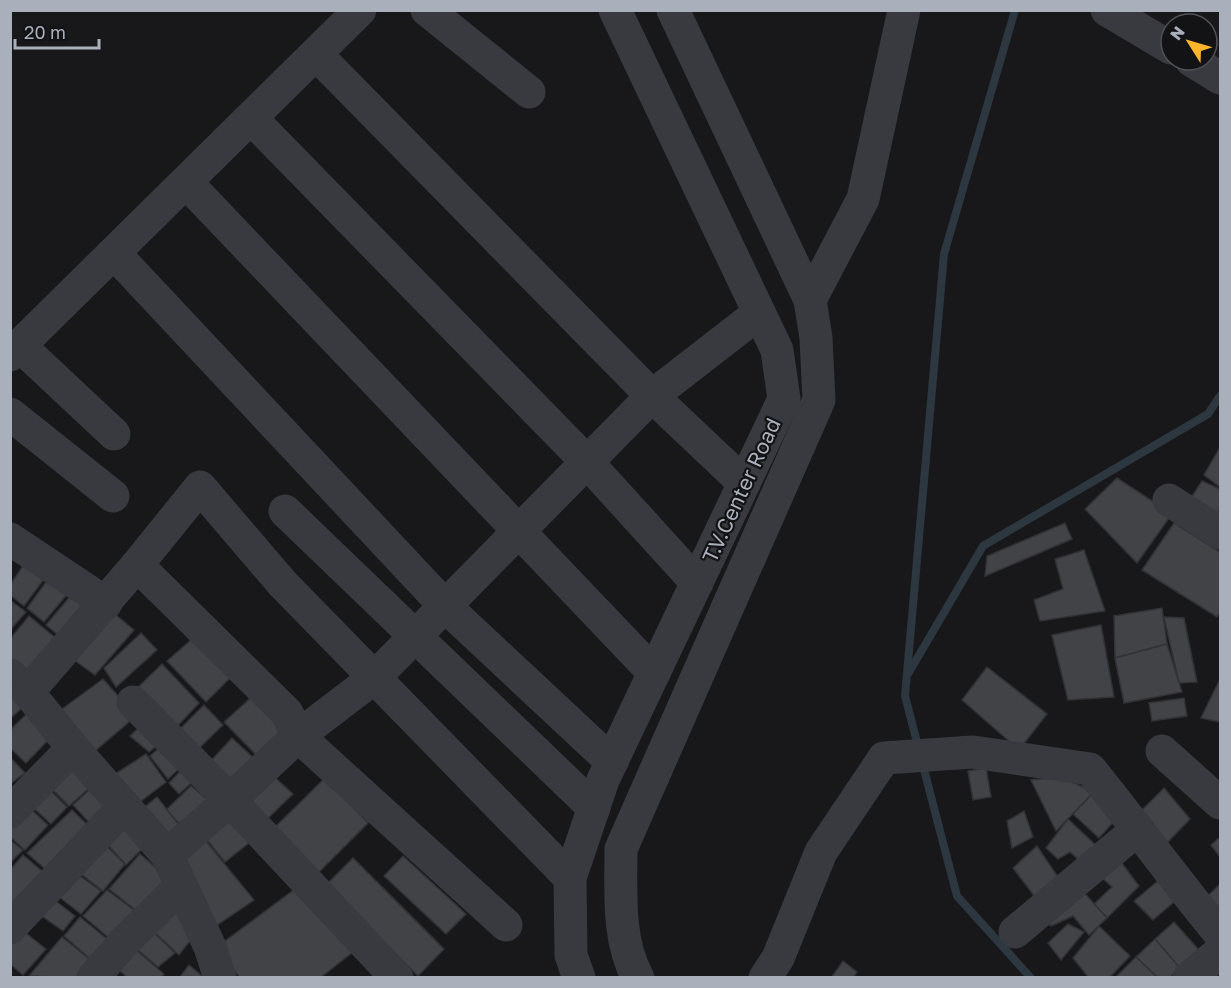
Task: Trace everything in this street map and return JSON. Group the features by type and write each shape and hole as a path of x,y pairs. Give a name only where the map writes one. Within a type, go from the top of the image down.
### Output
{"street":[{"path":"114,434 15,350 360,10"},
{"path":"427,10 529,92"},
{"name":"T.V.Center Road","path":"579,978 571,955 570,878 603,784 784,399 777,350 615,10"},
{"name":"T.V.Center Road","path":"639,978 632,966 621,916 621,849 819,399 816,338 810,300 673,10"},
{"path":"810,300 863,199 903,10"},
{"path":"1107,10 1159,41"},
{"path":"316,54 652,396 744,483"},
{"path":"251,118 587,462 697,583"},
{"path":"186,182 654,673"},
{"path":"114,253 445,606 603,784"},
{"path":"167,855 230,801 298,736 374,678 652,396 759,313"},
{"path":"10,414 112,496"},
{"path":"220,978 210,947 167,855 19,684 106,603 200,487 282,583 570,878"},
{"path":"1169,500 1221,533"},
{"path":"285,511 415,636 603,784 643,800"},
{"path":"10,539 106,603"},
{"path":"137,565 288,713 298,736 506,925"},
{"path":"133,702 397,978"},
{"path":"10,812 73,748"},
{"path":"1162,751 1221,803"},
{"path":"765,978 778,958 821,852 884,758 973,752 1090,769 1178,883 1221,934"},
{"path":"10,928 124,807"},
{"path":"1015,932 1138,829"},
{"path":"93,978 124,942 181,886"},
{"path":"1189,978 1221,952"}],"building":[{"path":"1220,447 1220,487 1204,475"},
{"path":"1117,478 1172,514 1137,563 1085,509"},
{"path":"1202,481 1220,489 1220,509 1217,515 1191,498"},
{"path":"1065,523 1072,539 985,576 987,556"},
{"path":"1174,523 1220,552 1220,612 1217,617 1142,570"},
{"path":"1084,550 1105,611 1040,621 1034,600 1063,589 1055,559"},
{"path":"27,560 47,575 24,606 10,595 10,585"},
{"path":"49,578 68,593 44,622 27,608"},
{"path":"73,593 92,608 64,640 46,625"},
{"path":"10,600 26,612 10,630"},
{"path":"1162,608 1167,644 1115,658 1114,616"},
{"path":"109,609 134,630 95,675 67,655"},
{"path":"29,616 63,644 33,675 10,658 10,639"},
{"path":"1164,617 1184,618 1197,682 1179,683"},
{"path":"1101,625 1114,697 1068,700 1052,635"},
{"path":"200,632 237,671 206,702 167,661"},
{"path":"141,633 157,650 116,687 104,668"},
{"path":"1167,644 1182,692 1124,703 1115,658"},
{"path":"162,664 199,703 171,733 130,695"},
{"path":"987,667 1047,714 1019,750 962,700"},
{"path":"103,679 136,716 95,751 58,712"},
{"path":"1220,679 1220,722 1201,718"},
{"path":"10,682 28,702 10,719"},
{"path":"257,692 291,728 260,759 224,722"},
{"path":"1184,698 1187,716 1152,721 1149,703"},
{"path":"204,705 223,725 191,756 173,736"},
{"path":"33,708 56,732 26,763 10,748 10,730"},
{"path":"145,722 165,739 149,752 130,736"},
{"path":"232,738 259,763 230,794 204,768"},
{"path":"166,742 187,761 168,779 150,756"},
{"path":"73,754 96,782 69,806 45,782"},
{"path":"146,754 166,782 132,808 109,778"},
{"path":"10,757 25,773 10,784"},
{"path":"186,765 199,776 179,794 169,783"},
{"path":"986,768 991,797 973,800 968,771"},
{"path":"269,772 293,794 264,822 240,803"},
{"path":"1061,777 1094,792 1056,831 1031,780"},
{"path":"325,778 368,823 315,876 271,831"},
{"path":"98,782 120,808 98,832 73,805"},
{"path":"44,784 67,807 51,824 26,801"},
{"path":"191,786 215,806 187,831 166,810"},
{"path":"1164,788 1190,819 1166,844 1140,812"},
{"path":"1094,792 1115,820 1099,838 1073,814"},
{"path":"157,797 183,830 164,848 137,813"},
{"path":"23,802 48,825 25,850 10,837 10,816"},
{"path":"72,810 95,832 52,875 27,853"},
{"path":"224,810 254,839 225,862 200,831"},
{"path":"1024,811 1033,837 1012,848 1007,821"},
{"path":"124,815 147,844 126,865 102,838"},
{"path":"1068,819 1100,849 1080,861 1070,852 1058,859 1046,848"},
{"path":"1220,837 1220,857 1211,845"},
{"path":"98,838 125,864 103,891 72,867"},
{"path":"10,840 23,850 10,863"},
{"path":"205,840 254,900 210,930 173,863"},
{"path":"1037,846 1060,880 1035,897 1013,868"},
{"path":"140,854 170,880 142,915 109,889"},
{"path":"23,855 48,876 10,917 10,870"},
{"path":"403,856 466,914 446,934 384,876"},
{"path":"353,858 444,949 418,976 326,885"},
{"path":"1118,858 1139,886 1107,918 1094,904 1112,887 1099,875"},
{"path":"73,871 101,891 81,914 54,893"},
{"path":"1159,880 1175,901 1153,920 1134,901"},
{"path":"303,883 354,951 320,978 240,978 217,947"},
{"path":"1220,884 1220,905 1218,908 1208,896"},
{"path":"1079,887 1107,918 1089,935 1073,916 1051,926 1044,918"},
{"path":"107,890 139,914 115,943 83,916"},
{"path":"52,898 75,916 63,931 39,914"},
{"path":"172,905 196,933 179,955 151,929"},
{"path":"80,917 112,943 95,963 64,936"},
{"path":"1174,922 1199,950 1180,968 1155,939"},
{"path":"1068,924 1084,932 1061,960 1048,943"},
{"path":"17,926 46,949 23,975 10,964 10,933"},
{"path":"1099,926 1130,956 1109,978 1089,978 1073,958"},
{"path":"148,927 175,953 158,967 131,944"},
{"path":"62,937 93,962 79,978 29,976"},
{"path":"1155,939 1180,968 1169,978 1158,978 1136,957"},
{"path":"129,944 164,974 161,978 128,978 111,963"},
{"path":"1136,957 1158,978 1115,978"},
{"path":"843,961 857,972 853,978 831,978"},
{"path":"189,965 202,976 201,978 179,978"}],"waterway":[{"path":"919,750 905,696 944,254 1015,10"},
{"path":"908,674 983,546 1208,414 1220,396"},
{"path":"922,762 957,896 1031,978"}]}
